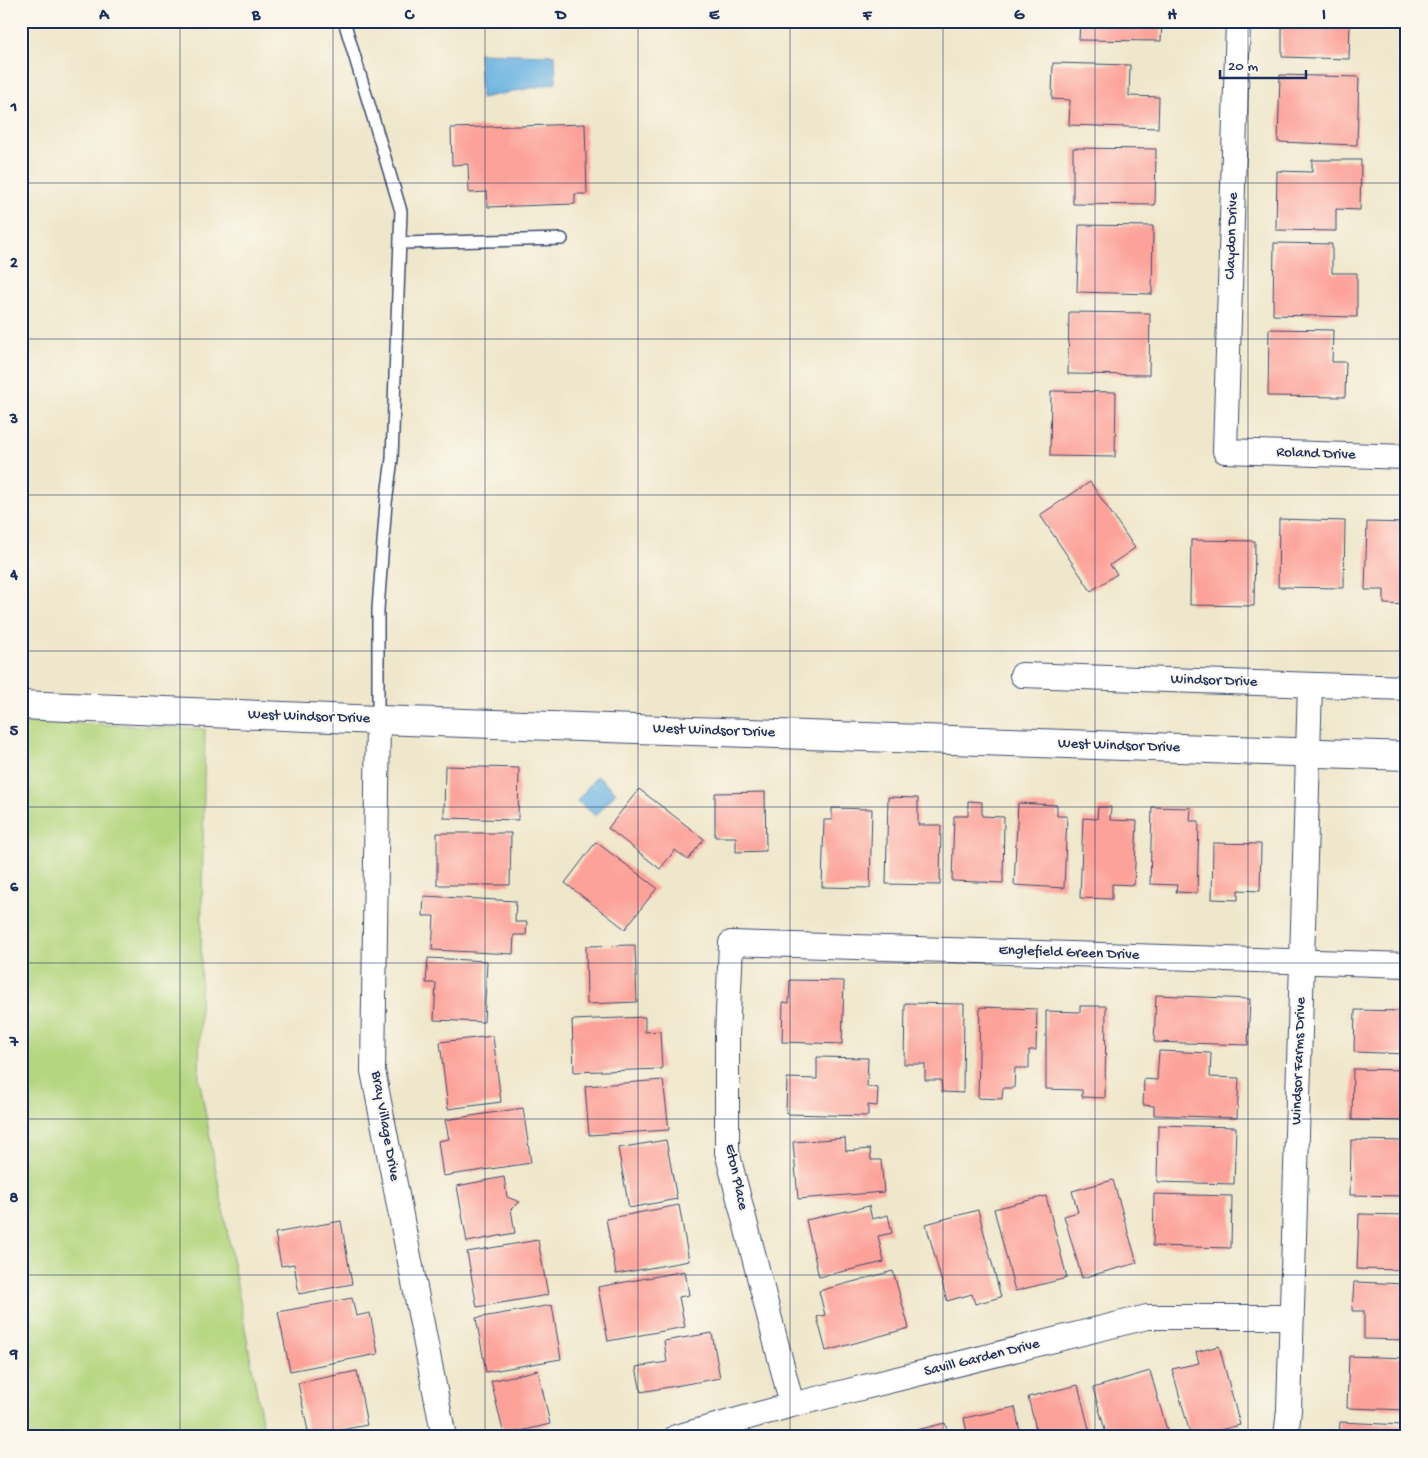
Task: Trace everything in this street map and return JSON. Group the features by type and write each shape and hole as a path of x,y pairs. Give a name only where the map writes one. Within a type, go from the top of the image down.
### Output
{"street":[{"name":"Claydon Drive","path":"1225,451 1238,21"},
{"name":"Roland Drive","path":"1225,451 1407,457"},
{"name":"Windsor Drive","path":"1022,675 1407,688"},
{"name":"Windsor Farms Drive","path":"1286,1437 1289,1410 1292,1317 1310,685"},
{"name":"West Windsor Drive","path":"21,705 378,720 1407,756"},
{"name":"Bray Village Drive","path":"378,720 373,1070 444,1437"},
{"name":"Englefield Green Drive","path":"731,943 1302,960 1407,965"},
{"name":"Eton Place","path":"731,943 727,1036 728,1152 792,1405"},
{"name":"Savill Garden Drive","path":"676,1437 792,1405 1146,1318 1292,1317"}],"lane":[{"path":"344,21 401,210 392,458 386,503 378,609 378,720"},
{"path":"400,243 562,239"}],"green space":[{"path":"21,721 205,729 199,1078 265,1437 21,1437"}],"water":[{"path":"479,53 555,55 556,83 481,98"},
{"path":"597,776 616,792 596,816 577,801"}],"building":[{"path":"1080,21 1162,21 1161,41 1079,40"},
{"path":"1282,21 1350,21 1349,59 1282,57"},
{"path":"1053,63 1130,65 1129,96 1159,97 1158,128 1069,125 1070,100 1052,99"},
{"path":"1280,75 1359,77 1357,145 1278,142"},
{"path":"585,124 587,194 575,194 575,204 488,207 487,192 469,193 468,164 452,165 451,128"},
{"path":"1073,148 1156,149 1155,205 1073,204"},
{"path":"1312,160 1361,160 1360,210 1336,209 1336,231 1276,230 1277,171 1312,172"},
{"path":"1079,225 1153,226 1152,294 1077,292"},
{"path":"1274,243 1332,244 1332,273 1357,273 1357,317 1273,315"},
{"path":"1069,312 1150,313 1149,375 1068,374"},
{"path":"1269,329 1333,330 1332,362 1346,362 1345,397 1268,396"},
{"path":"1051,391 1116,392 1115,457 1050,456"},
{"path":"1090,482 1135,548 1110,565 1117,574 1091,591 1040,515"},
{"path":"1279,519 1345,521 1344,588 1278,587"},
{"path":"1367,522 1407,523 1407,605 1384,604 1384,590 1365,590"},
{"path":"1191,540 1255,541 1254,606 1190,605"},
{"path":"445,766 519,768 518,820 444,818"},
{"path":"639,789 704,839 688,860 675,850 660,869 608,828"},
{"path":"765,792 766,851 736,852 736,837 715,837 715,793"},
{"path":"888,797 918,798 918,825 941,825 940,885 886,884"},
{"path":"968,801 982,802 982,816 1004,817 1003,883 952,881 954,816 968,816"},
{"path":"1018,803 1057,805 1057,816 1067,816 1064,888 1014,885"},
{"path":"1098,807 1111,807 1110,820 1137,821 1134,885 1112,884 1112,899 1080,898 1083,818 1097,819"},
{"path":"1152,807 1191,808 1190,821 1199,821 1197,893 1176,892 1177,885 1150,884"},
{"path":"832,808 872,809 870,888 822,887 824,820 832,820"},
{"path":"437,833 511,833 510,885 437,885"},
{"path":"596,842 657,888 625,929 565,883"},
{"path":"1213,843 1261,844 1260,891 1238,890 1238,900 1212,899"},
{"path":"424,896 516,901 515,922 527,922 526,935 514,935 513,954 432,950 434,916 423,916"},
{"path":"635,945 637,1002 587,1004 586,946"},
{"path":"428,958 487,961 484,1022 434,1020 436,983 426,983"},
{"path":"790,980 844,981 842,1044 782,1042 783,1002 789,1003"},
{"path":"1156,995 1250,999 1248,1045 1154,1042"},
{"path":"905,1003 964,1004 963,1093 942,1092 941,1080 925,1080 925,1064 904,1064"},
{"path":"1080,1006 1106,1006 1105,1098 1082,1097 1082,1090 1046,1089 1046,1011 1080,1012"},
{"path":"980,1007 1037,1009 1036,1050 1029,1050 1029,1068 1015,1068 1014,1088 1003,1088 1002,1099 978,1098"},
{"path":"1355,1010 1407,1011 1407,1054 1354,1052"},
{"path":"645,1017 645,1032 660,1031 662,1069 574,1072 572,1020"},
{"path":"493,1036 501,1102 448,1109 440,1042"},
{"path":"1159,1051 1211,1053 1210,1077 1239,1078 1237,1118 1154,1115 1154,1106 1143,1105 1144,1079 1157,1080"},
{"path":"817,1057 868,1058 867,1087 878,1088 877,1106 868,1105 868,1116 786,1114 787,1078 817,1079"},
{"path":"1353,1069 1407,1070 1407,1121 1352,1120"},
{"path":"663,1080 669,1130 589,1135 585,1086"},
{"path":"523,1108 531,1163 443,1176 438,1141 449,1139 445,1120"},
{"path":"1158,1125 1236,1127 1234,1184 1157,1182"},
{"path":"845,1138 846,1151 870,1149 871,1160 881,1160 884,1192 798,1199 793,1142"},
{"path":"666,1140 677,1199 629,1208 618,1148"},
{"path":"1351,1140 1407,1141 1407,1196 1350,1195"},
{"path":"504,1177 507,1197 520,1202 511,1209 515,1233 467,1242 457,1186"},
{"path":"1113,1180 1137,1263 1082,1278 1064,1216 1078,1212 1072,1191"},
{"path":"1154,1194 1232,1196 1231,1248 1153,1246"},
{"path":"1046,1196 1067,1278 1015,1291 994,1209"},
{"path":"679,1205 689,1261 616,1274 606,1219"},
{"path":"869,1206 872,1219 888,1215 892,1233 878,1236 884,1262 819,1277 806,1220"},
{"path":"978,1210 1001,1297 975,1304 972,1294 947,1301 926,1224"},
{"path":"1359,1214 1407,1215 1407,1270 1357,1269"},
{"path":"341,1221 352,1284 299,1294 294,1264 281,1266 275,1233"},
{"path":"538,1240 548,1295 477,1307 467,1252"},
{"path":"685,1271 689,1295 679,1297 685,1327 608,1341 598,1287"},
{"path":"893,1271 909,1328 826,1351 817,1317 825,1315 819,1291"},
{"path":"1354,1282 1407,1284 1407,1340 1364,1339 1364,1311 1352,1311"},
{"path":"352,1298 356,1316 370,1313 378,1354 290,1371 278,1312"},
{"path":"552,1305 561,1359 486,1372 476,1318"},
{"path":"712,1333 720,1378 641,1392 636,1367 667,1362 664,1341"},
{"path":"1219,1346 1240,1425 1191,1437 1172,1369 1199,1363 1196,1352"},
{"path":"1349,1356 1407,1358 1407,1410 1347,1408"},
{"path":"538,1370 550,1424 504,1435 491,1381"},
{"path":"357,1371 367,1425 309,1436 298,1383"},
{"path":"1150,1371 1169,1437 1107,1437 1093,1388"},
{"path":"1078,1385 1091,1437 1038,1437 1028,1397"},
{"path":"1015,1407 1021,1437 968,1437 964,1418"},
{"path":"1340,1422 1403,1425 1403,1437 1339,1437"},
{"path":"945,1423 949,1437 893,1437 893,1436"}]}
